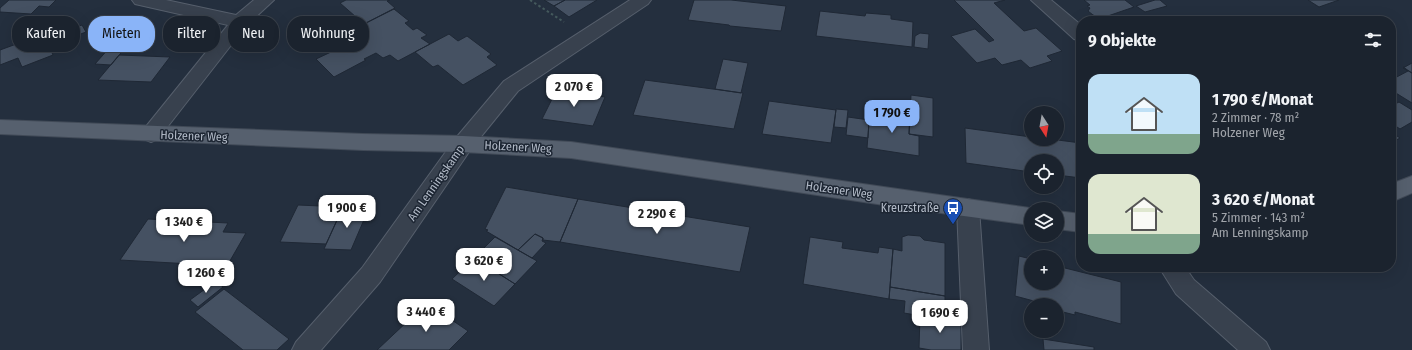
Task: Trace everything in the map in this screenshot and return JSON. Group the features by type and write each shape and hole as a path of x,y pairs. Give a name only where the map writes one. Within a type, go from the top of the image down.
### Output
{"main road":[{"name":"Holzener Weg","path":"0,127 356,142 463,144 571,150 1024,215"},
{"path":"1396,191 1412,184"},
{"path":"1064,221 1076,222"}],"street":[{"path":"141,0 228,19"},
{"path":"247,16 265,0"},
{"name":"Am Lenningskamp","path":"305,350 371,275 463,144 511,86 642,0"},
{"path":"1040,0 1076,31"},
{"path":"151,134 228,37"},
{"path":"968,208 976,350"},
{"path":"1174,272 1185,287 1257,350"}],"path":[{"path":"530,0 586,37"}],"building":[{"path":"9,0 56,0 49,7 39,6 31,14 0,12 0,8"},
{"path":"346,0 390,0 387,1 395,8 369,21 369,16 355,16 340,3"},
{"path":"544,0 565,0 554,6"},
{"path":"565,0 597,0 569,17 554,6"},
{"path":"694,0 731,0 786,6 781,31 688,20"},
{"path":"954,0 1005,0 994,3 1024,31 1036,28 1062,51 1047,56 1052,61 1030,68 1021,60 1002,65 995,58 977,63 951,36 975,29 989,42 994,40"},
{"path":"1084,0 1125,0 1134,7 1108,16 1096,16 1088,11 1090,8 1087,6 1090,5"},
{"path":"1155,0 1160,0 1167,6 1145,12 1136,6"},
{"path":"1308,0 1339,0 1319,7"},
{"path":"394,9 409,21 405,23 413,30 417,28 427,35 421,38 430,44 398,61 390,55 383,58 376,53 334,77 316,59 331,52 369,52 369,22"},
{"path":"820,11 865,16 866,13 891,15 891,19 913,22 912,47 816,36"},
{"path":"82,25 86,32 80,34 80,26"},
{"path":"920,33 929,34 928,49 914,47 915,36"},
{"path":"449,34 458,41 467,36 491,54 487,57 497,65 463,85 438,65 433,67 415,52"},
{"path":"12,46 12,52 52,52 53,55 22,67 18,58 0,65 0,50"},
{"path":"106,52 122,52 111,65 95,64"},
{"path":"119,55 170,57 151,82 98,80"},
{"path":"723,59 748,63 741,93 715,89"},
{"path":"1412,63 1412,73 1403,68"},
{"path":"1403,67 1412,73 1412,103 1396,93 1396,77 1408,71"},
{"path":"645,80 743,93 734,129 633,115"},
{"path":"556,91 605,97 593,126 542,119"},
{"path":"911,95 933,98 933,137 909,134"},
{"path":"769,101 836,110 831,143 762,134"},
{"path":"1399,102 1412,110 1412,122 1400,129 1396,126 1396,104"},
{"path":"836,109 848,110 846,128 834,127"},
{"path":"870,110 910,115 909,134 919,136 919,156 867,148"},
{"path":"848,117 869,120 868,138 846,135"},
{"path":"965,128 1024,136 1024,146 1064,146 1064,141 1076,142 1076,177 1064,176 1064,154 1024,154 1024,171 966,163"},
{"path":"506,187 578,199 560,242 543,240 543,238 535,234 518,250 486,231 488,230 485,229"},
{"path":"578,199 750,227 740,272 560,242"},
{"path":"298,205 343,207 326,244 280,242"},
{"path":"343,207 369,208 351,250 324,249"},
{"path":"148,219 228,223 223,232 246,233 227,266 120,260"},
{"path":"535,234 543,238 542,241 546,243 532,258 518,250"},
{"path":"908,235 920,236 924,240 945,243 945,296 890,287 893,249 902,251 902,237"},
{"path":"495,237 537,261 515,284 474,258"},
{"path":"810,237 843,242 842,248 878,253 879,247 893,249 889,299 803,284"},
{"path":"1019,256 1024,257 1024,290 1064,290 1064,268 1076,272 1121,282 1121,324 1075,312 1075,315 1064,312 1064,298 1024,298 1015,296"},
{"path":"474,258 515,284 494,306 452,279"},
{"path":"216,281 223,287 198,307 190,300"},
{"path":"890,287 945,296 945,320 904,313 905,301 889,299"},
{"path":"224,289 289,339 277,350 243,350 195,312"},
{"path":"427,303 468,331 449,350 377,350"},
{"path":"920,316 961,322 961,350 931,350 919,348"},
{"path":"1043,339 1094,347 1094,350 1044,350"}],"place":[{"name":"Kreuzstraße","path":"953,225"}]}
